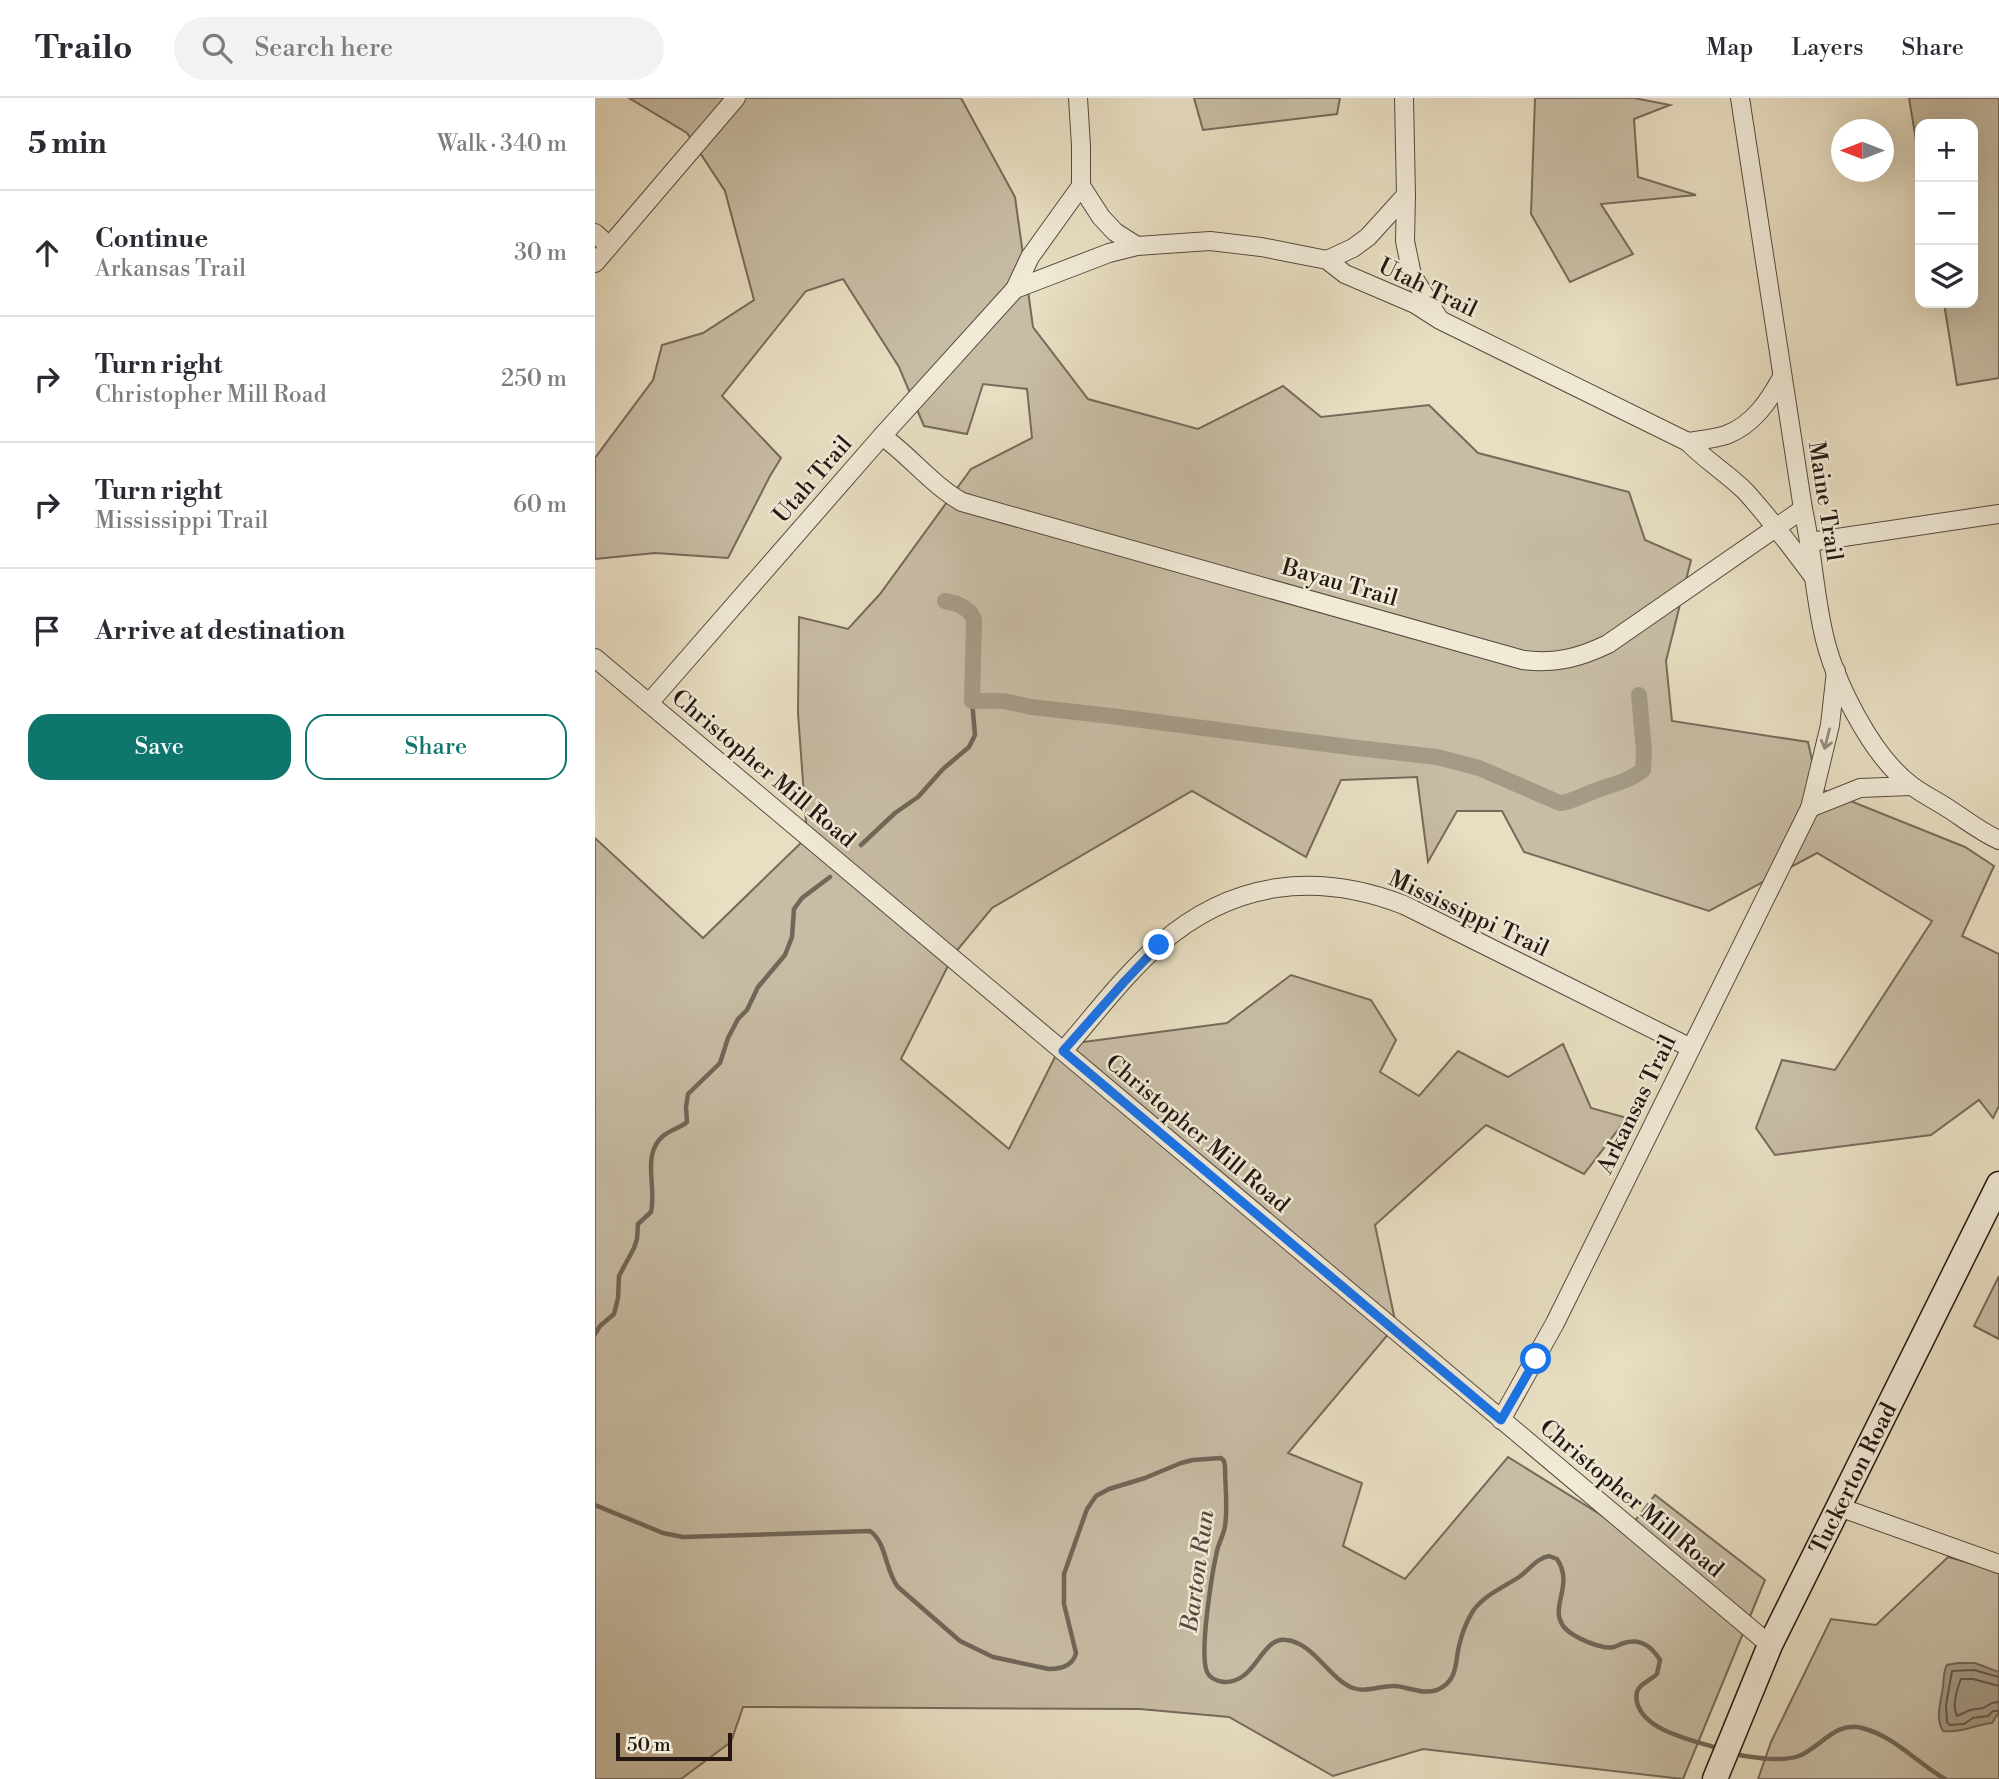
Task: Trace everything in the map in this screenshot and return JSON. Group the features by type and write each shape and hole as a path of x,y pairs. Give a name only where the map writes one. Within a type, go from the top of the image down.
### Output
{"main road":[{"name":"Tuckerton Road","path":"1715,1779 1770,1645 1999,1184"}],"street":[{"path":"595,263 736,98"},
{"path":"1078,98 1081,186 1101,217 1115,232 1137,246"},
{"path":"1404,98 1405,241 1412,275 1440,320"},
{"name":"Maine Trail","path":"1740,98 1810,542 1813,576 1823,632 1836,671 1857,718 1895,770 1911,786 1999,840"},
{"name":"Utah Trail","path":"649,703 882,436 1015,289 1030,257 1081,186"},
{"path":"1327,260 1353,248 1368,237 1406,195"},
{"path":"595,233 609,246"},
{"name":"Utah Trail","path":"1015,289 1109,253 1137,246 1210,241 1261,247 1327,260 1345,274 1415,304 1440,320 1688,442 1701,456 1737,484 1813,576"},
{"path":"1688,442 1723,436 1743,427 1758,414 1783,377"},
{"name":"Bayau Trail","path":"882,436 904,452 920,471 945,492 962,502 1523,660 1541,662 1576,658 1608,644 1775,527"},
{"path":"1775,527 1803,509"},
{"path":"1810,542 1999,514"},
{"name":"Christopher Mill Road","path":"595,658 1770,1645"},
{"name":"Arkansas Trail","path":"1501,1420 1555,1323 1810,808 1830,725 1836,671"},
{"path":"1810,808 1860,788 1911,786"},
{"name":"Mississippi Trail","path":"1063,1051 1147,956 1179,928 1225,901 1267,889 1304,885 1352,889 1376,894 1404,905 1691,1048"},
{"path":"1839,1507 1999,1564"}],"shaded area":[{"path":"629,98 961,98 1015,197 1033,327 1088,399 1198,429 1283,386 1321,417 1429,405 1478,453 1629,492 1645,540 1691,560 1666,661 1672,721 1808,742 1818,788 1965,847 1994,866 1962,936 1999,954 1999,1106 1993,1118 1979,1100 1931,1135 1775,1155 1756,1128 1782,1060 1835,1070 1932,921 1817,853 1709,911 1524,852 1502,811 1457,811 1428,862 1417,777 1341,780 1306,857 1192,791 992,908 954,954 901,1059 1009,1149 1061,1045 1227,1023 1291,975 1371,1000 1396,1040 1380,1072 1419,1096 1458,1051 1508,1077 1563,1044 1591,1108 1627,1118 1584,1174 1486,1125 1375,1225 1396,1325 1288,1453 1362,1483 1343,1546 1405,1579 1508,1457 1627,1531 1655,1495 1765,1580 1683,1779 1423,1749 1333,1776 1229,1717 1140,1709 743,1707 731,1742 681,1779 595,1779 595,838 703,938 807,837 798,713 799,617 848,629 880,594 971,469 1032,438 1027,389 983,384 967,434 924,426 899,367 843,279 806,291 722,396 781,458 728,558 655,553 595,559 595,458 653,380 662,345 703,333 754,300 725,191 687,133"},
{"path":"1194,98 1340,98 1337,114 1203,130"},
{"path":"1535,98 1634,98 1670,105 1634,119 1638,177 1696,195 1601,204 1633,254 1570,282 1531,214"},
{"path":"1909,98 1999,98 1999,378 1957,385 1945,308 1978,308 1978,119 1915,119 1915,134"},
{"path":"1999,1276 1999,1339 1974,1326"},
{"path":"1948,1557 1999,1571 1999,1779 1758,1779 1771,1742 1831,1619 1876,1625"}],"water":[{"path":"1975,1663 1999,1672 1999,1712 1992,1723 1943,1731 1939,1715 1944,1673 1947,1665"}],"waterway":[{"path":"945,601 963,607 974,620 972,701 1004,701 1031,707 1437,757 1479,768 1560,803 1625,780 1643,770 1639,695"},
{"path":"861,845 895,813 918,797 943,769 969,747 975,735 972,701"},
{"path":"595,1334 614,1314 619,1276 634,1248 638,1224 651,1212 651,1162 656,1144 663,1136 687,1122 688,1094 720,1063 738,1019 747,1010 758,987 785,955 792,937 794,909 802,898 830,877"},
{"name":"Barton Run","path":"595,1505 663,1533 683,1537 870,1531 880,1543 898,1587 960,1641 993,1657 1053,1669 1069,1664 1076,1653 1064,1604 1064,1574 1087,1509 1096,1496 1181,1463 1221,1458 1225,1467 1226,1519 1212,1577 1204,1648 1207,1672 1214,1679 1224,1682 1235,1680 1244,1675 1270,1645 1286,1640 1304,1647 1336,1677 1353,1688 1363,1690 1395,1686 1421,1691 1437,1690 1452,1677 1463,1632 1478,1605 1549,1556 1557,1559 1562,1569 1563,1587 1559,1612 1564,1627 1580,1639 1602,1647 1635,1642 1653,1651 1660,1660 1657,1674 1638,1690 1637,1700 1641,1712 1658,1727 1714,1747"},
{"name":"Barton Run","path":"1739,1755 1769,1759 1792,1758 1807,1752 1836,1731 1852,1727 1862,1728 1895,1743 1945,1779"}],"route":[{"path":"1159,945 1063,1051 1501,1420 1536,1359"}]}
